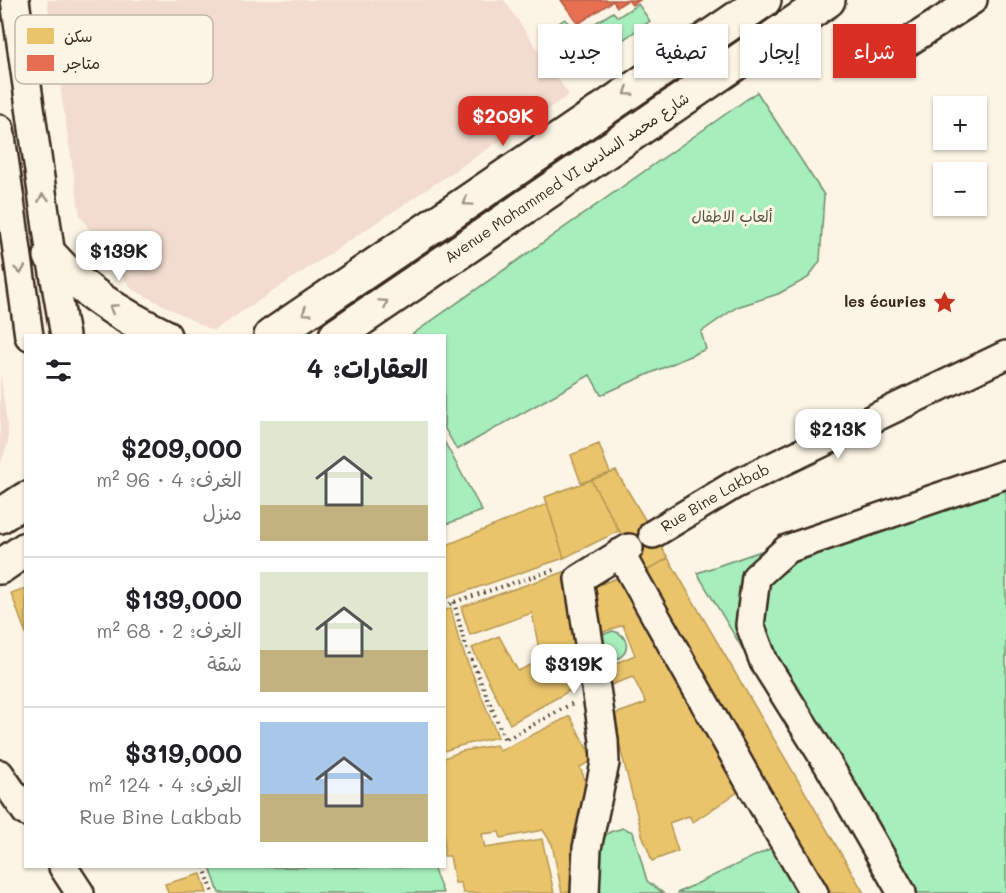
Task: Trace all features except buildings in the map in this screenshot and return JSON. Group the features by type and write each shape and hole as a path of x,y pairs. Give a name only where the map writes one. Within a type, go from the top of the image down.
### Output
{"main road":[{"path":"274,334 764,0"},
{"name":"Avenue Mohammed VI شارع محمد السادس","path":"339,334 828,0"},
{"path":"51,256 88,292 130,319 160,334"},
{"path":"0,516 24,500"},
{"path":"0,567 24,550"}],"street":[{"path":"15,0 17,15"},
{"path":"916,37 973,0"},
{"path":"27,84 51,256 65,334"},
{"path":"0,129 29,334"},
{"name":"Rue Bine Lakbab","path":"653,534 734,485 1006,355"},
{"path":"902,893 829,766 764,662 750,625 756,577 788,549 1006,474"},
{"path":"585,893 586,848 605,763 604,740 579,579 625,551 751,785 814,893"},
{"path":"0,774 24,809"},
{"path":"64,868 80,893"}],"path":[{"path":"446,606 564,567"},
{"path":"454,602 464,641 505,740 597,691"},
{"path":"204,868 213,893"}],"shaded area":[{"path":"47,0 504,0 538,50 538,78 557,78 569,95 213,331 132,289 80,216 60,84 213,84 213,15 49,15"},
{"path":"0,372 8,443 0,465"}],"green space":[{"path":"638,4 650,21 646,24 634,24 634,32 622,40 622,24 594,24 613,12 618,17"},
{"path":"565,19 569,24 558,24"},
{"name":"ألعاب الاطفال","path":"757,92 824,195 820,261 808,278 778,294 737,307 701,332 706,349 601,395 590,375 457,450 446,431 446,334 413,334"},
{"path":"446,445 482,511 446,524"},
{"path":"1006,467 1006,893 889,893 697,573"},
{"path":"613,631 625,639 626,650 618,658 604,658 600,637"},
{"path":"623,828 633,832 647,881 663,893 594,893 599,841 610,832"},
{"path":"780,844 805,893 677,893"},
{"path":"210,868 433,868 443,893 219,893"}],"place":[{"name":"les écuries","path":"944,302"}]}
